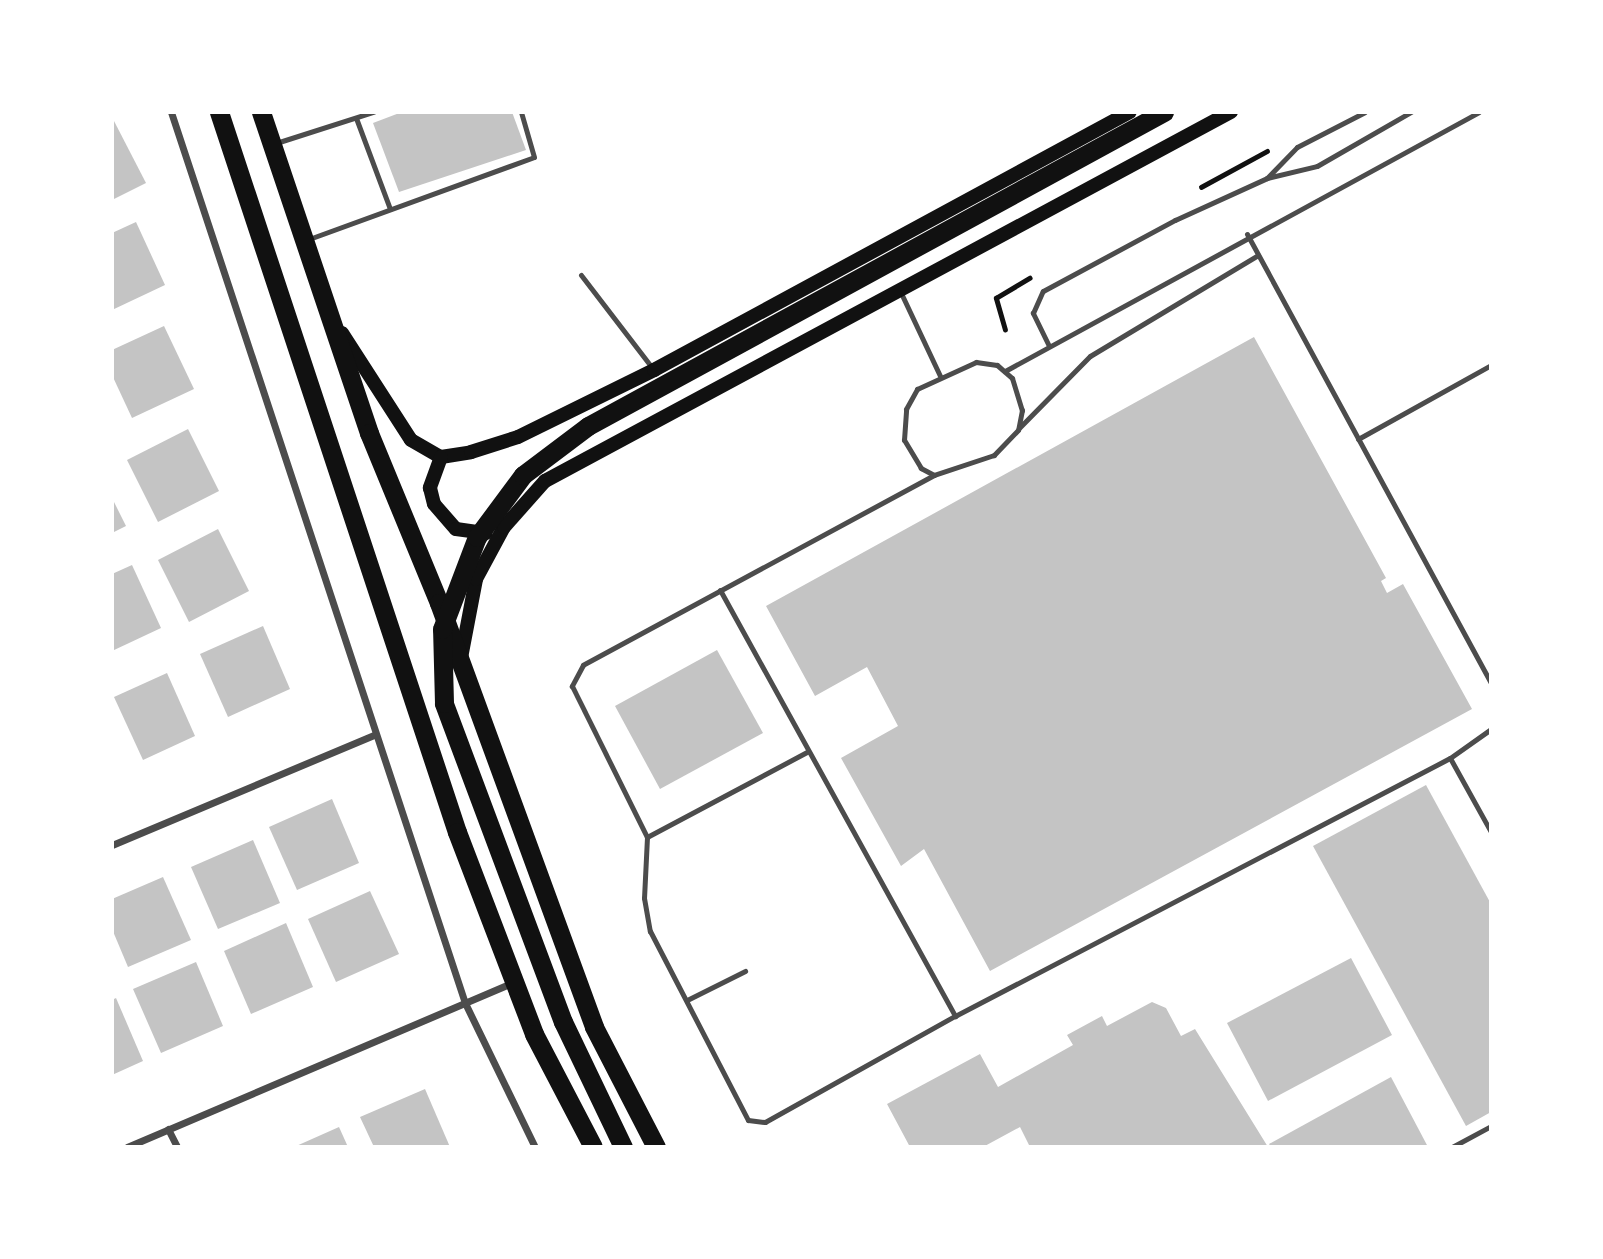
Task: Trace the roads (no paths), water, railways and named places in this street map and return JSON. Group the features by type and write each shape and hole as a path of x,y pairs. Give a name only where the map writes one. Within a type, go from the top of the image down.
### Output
{"highway":[{"path":"219,112 512,983 593,1147"},
{"path":"261,112 403,524 460,663 608,1062 656,1147"},
{"path":"623,1147 563,1022 443,703 442,629 477,537 523,475 588,426 1162,113"}],"main road":[{"path":"332,316 400,429 441,457 517,437 654,369 1130,112"},
{"path":"460,663 476,579 504,527 545,481 590,454 1231,112"},
{"path":"441,457 430,488 443,519 472,534 504,527"}],"street":[{"path":"171,112 374,735 465,1003 535,1147"},
{"path":"112,845 374,735"},
{"path":"127,1147 512,983"},
{"path":"168,1129 177,1147"}],"lane":[{"path":"271,144 373,112"},
{"path":"305,240 534,157 521,112"},
{"path":"1267,178 1297,147 1365,112"},
{"path":"1049,346 1033,313 1043,291 1267,178 1317,166 1411,112"},
{"path":"1005,371 1247,234 1479,112"},
{"path":"356,118 390,209"},
{"path":"1247,234 1491,683"},
{"path":"1018,430 1090,356 1258,255"},
{"path":"581,275 654,369"},
{"path":"899,290 940,376"},
{"path":"934,475 914,457 902,422 917,389 940,376 976,362 1005,371 1020,401 1018,430 1012,444 960,472 934,475 583,665 573,678 575,694 647,838 645,915 687,1000 755,1124 955,1016 1450,758 1491,729"},
{"path":"1357,439 1491,365"},
{"path":"720,590 955,1016"},
{"path":"647,838 807,752"},
{"path":"1450,758 1491,832"},
{"path":"687,1000 746,971"},
{"path":"1452,1147 1491,1126"}]}
